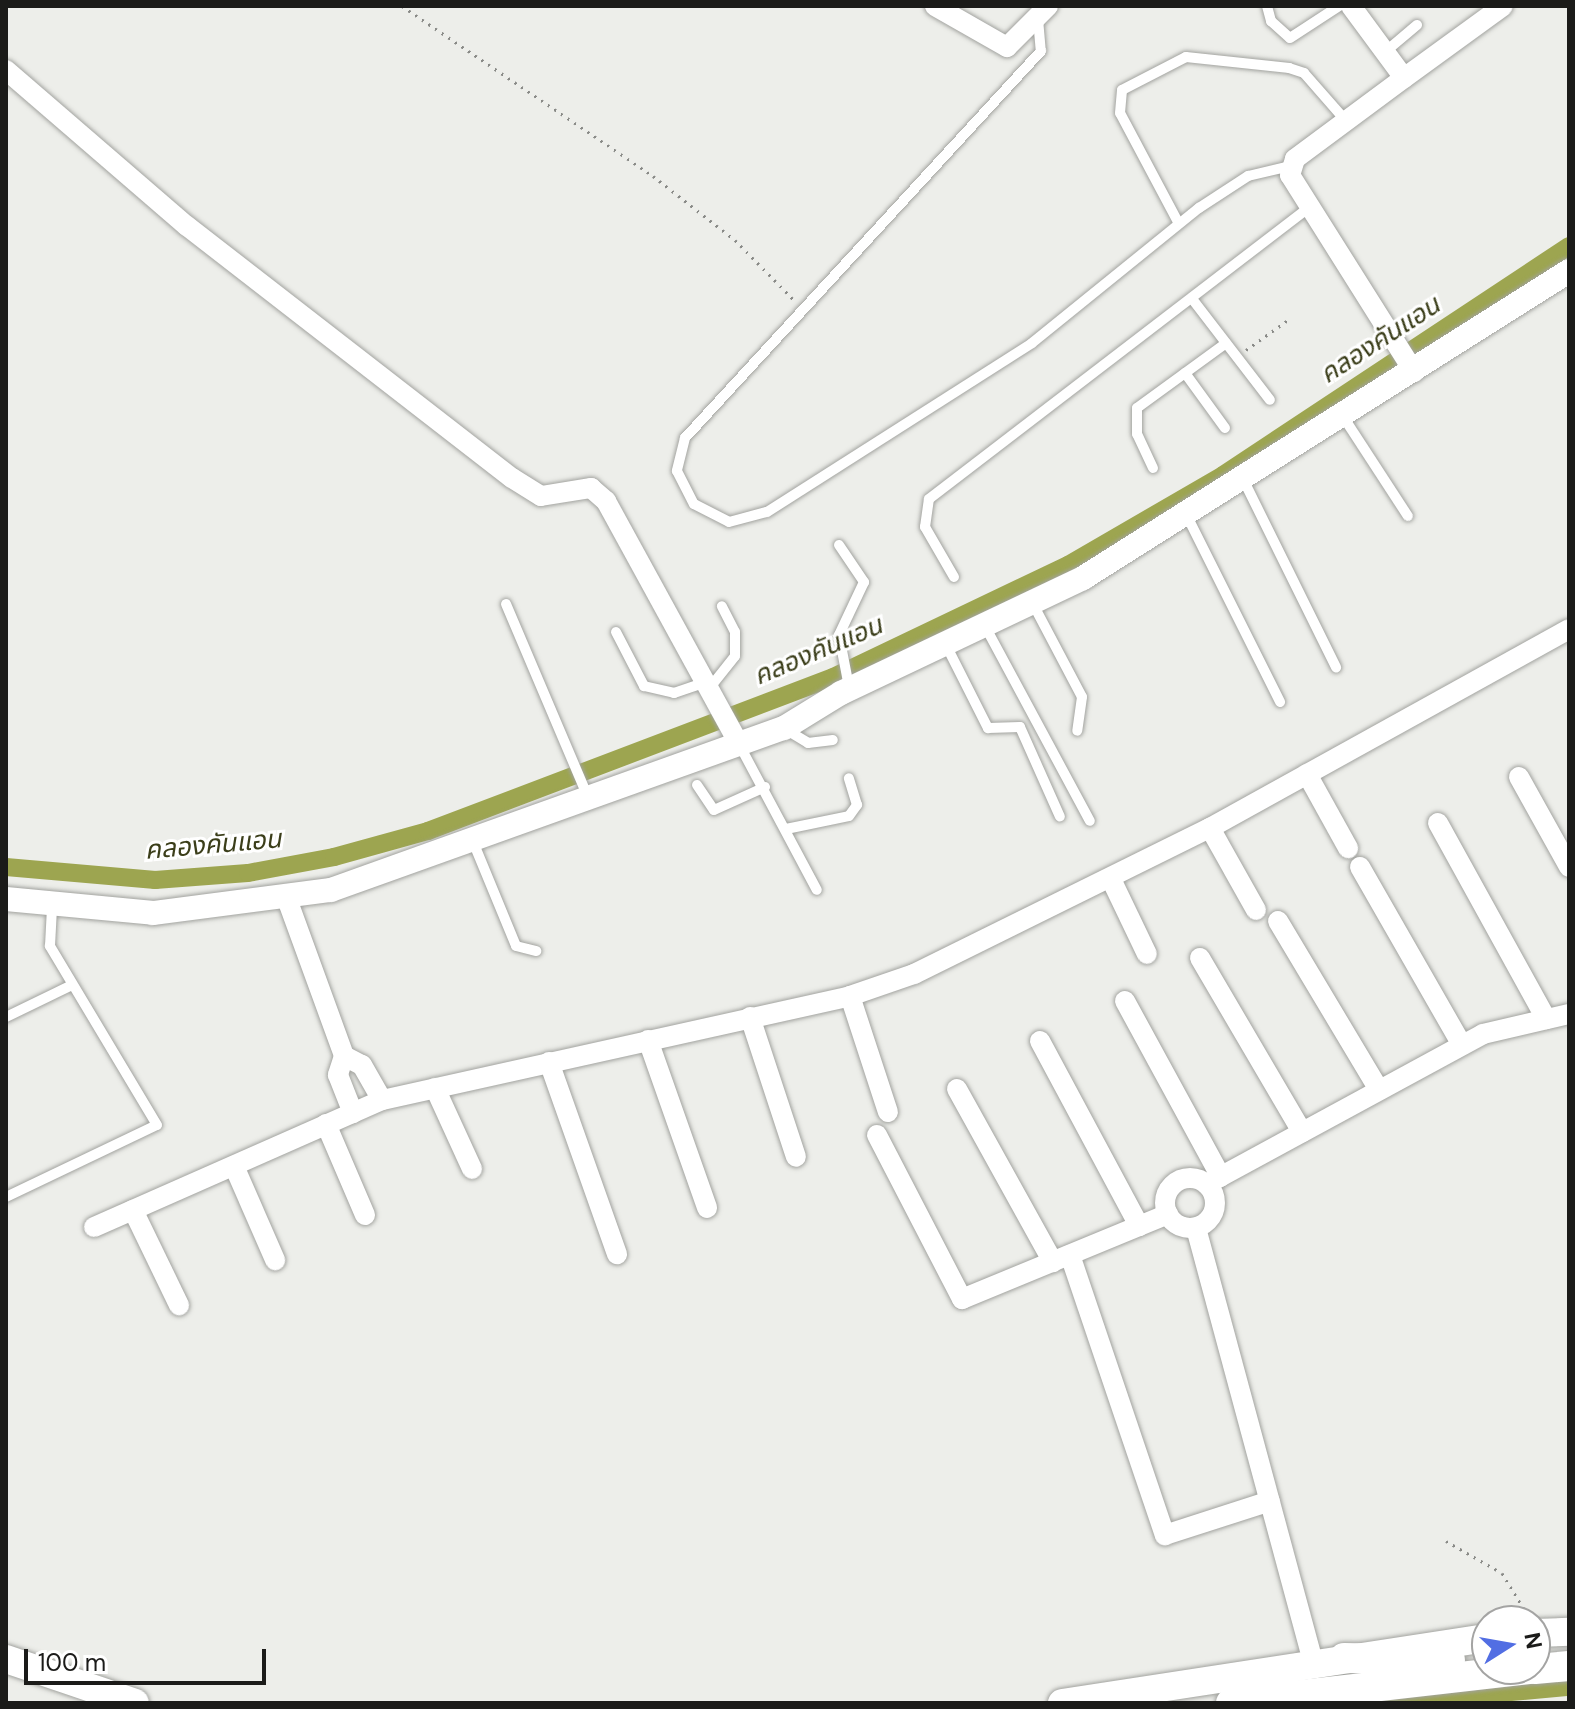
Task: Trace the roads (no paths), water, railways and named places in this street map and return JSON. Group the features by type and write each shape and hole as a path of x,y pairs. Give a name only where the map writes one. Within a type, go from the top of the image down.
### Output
{"main road":[{"path":"1062,1703 1313,1662 1471,1640"},
{"path":"1344,1658 1471,1660"},
{"path":"6,1659 61,1673 135,1703"},
{"path":"1231,1703 1471,1676"}],"street":[{"path":"935,6 1007,47 1043,12"},
{"path":"1351,6 1404,78"},
{"path":"1411,367 1385,332 1308,208 1290,166 1503,6"},
{"path":"6,70 187,226 512,478 541,496 591,488 606,501 739,744"},
{"path":"6,899 52,907 153,913 287,899 474,844 586,795 784,728 848,682 947,647 986,628 1187,516 1344,418 1411,367 1569,271"},
{"path":"94,1227 382,1100 850,996 914,974 1210,828 1569,629"},
{"path":"1307,774 1348,848"},
{"path":"1519,777 1569,867"},
{"path":"1438,823 1546,1019"},
{"path":"1210,828 1256,910"},
{"path":"1360,867 1462,1045"},
{"path":"1111,879 1147,954"},
{"path":"287,899 344,1056 338,1075 353,1113"},
{"path":"1278,921 1379,1090"},
{"path":"1200,958 1302,1132"},
{"path":"850,996 888,1112"},
{"path":"1125,1001 1214,1181 1214,1213 1196,1228 1179,1226 1168,1214 1166,1197 1176,1183 1192,1178 1214,1181 1462,1045 1569,1014"},
{"path":"750,1017 796,1157"},
{"path":"648,1040 707,1208"},
{"path":"1040,1041 1139,1226"},
{"path":"344,1056 362,1065 382,1100"},
{"path":"549,1062 617,1254"},
{"path":"435,1088 472,1169"},
{"path":"957,1089 1062,1258 1165,1535 1270,1501"},
{"path":"326,1124 365,1215"},
{"path":"877,1135 962,1299 1168,1214"},
{"path":"234,1166 275,1260"},
{"path":"133,1210 179,1305"},
{"path":"1196,1228 1313,1662"}],"lane":[{"path":"1267,6 1271,21 1290,38 1339,6"},
{"path":"1318,6 1326,16"},
{"path":"1043,12 1041,51 685,438 677,471 681,490 711,515 729,522 767,512 902,428 1066,318 1178,222 1248,176 1290,166"},
{"path":"1385,52 1417,25"},
{"path":"1178,222 1120,113 1122,90 1186,57 1289,68 1304,73 1346,121"},
{"path":"954,577 925,527 929,499 1193,300 1308,208"},
{"path":"1193,300 1270,400"},
{"path":"1153,468 1137,434 1137,408 1226,343"},
{"path":"1185,373 1225,428"},
{"path":"1344,418 1408,516"},
{"path":"1244,481 1336,667"},
{"path":"1187,516 1280,702"},
{"path":"839,545 864,582 844,620 839,650 848,682"},
{"path":"506,604 570,764 586,795"},
{"path":"1033,604 1082,697 1077,731"},
{"path":"616,632 644,686 674,693 708,690 735,656 735,632 722,606"},
{"path":"986,628 1090,821"},
{"path":"947,647 988,728 1020,727 1060,817"},
{"path":"784,728 808,743 833,740"},
{"path":"739,744 765,787 817,890"},
{"path":"786,829 849,816 857,805 849,778"},
{"path":"697,785 714,810 765,787"},
{"path":"474,844 516,946 536,951"},
{"path":"6,1197 157,1125 50,946 52,907"},
{"path":"6,1017 72,985"}],"waterway":[{"name":"คลองคันแอน","path":"6,867 155,880 248,873 334,857 428,831 833,677 1068,565 1223,475 1569,246"},
{"path":"1388,1703 1569,1687"}]}
